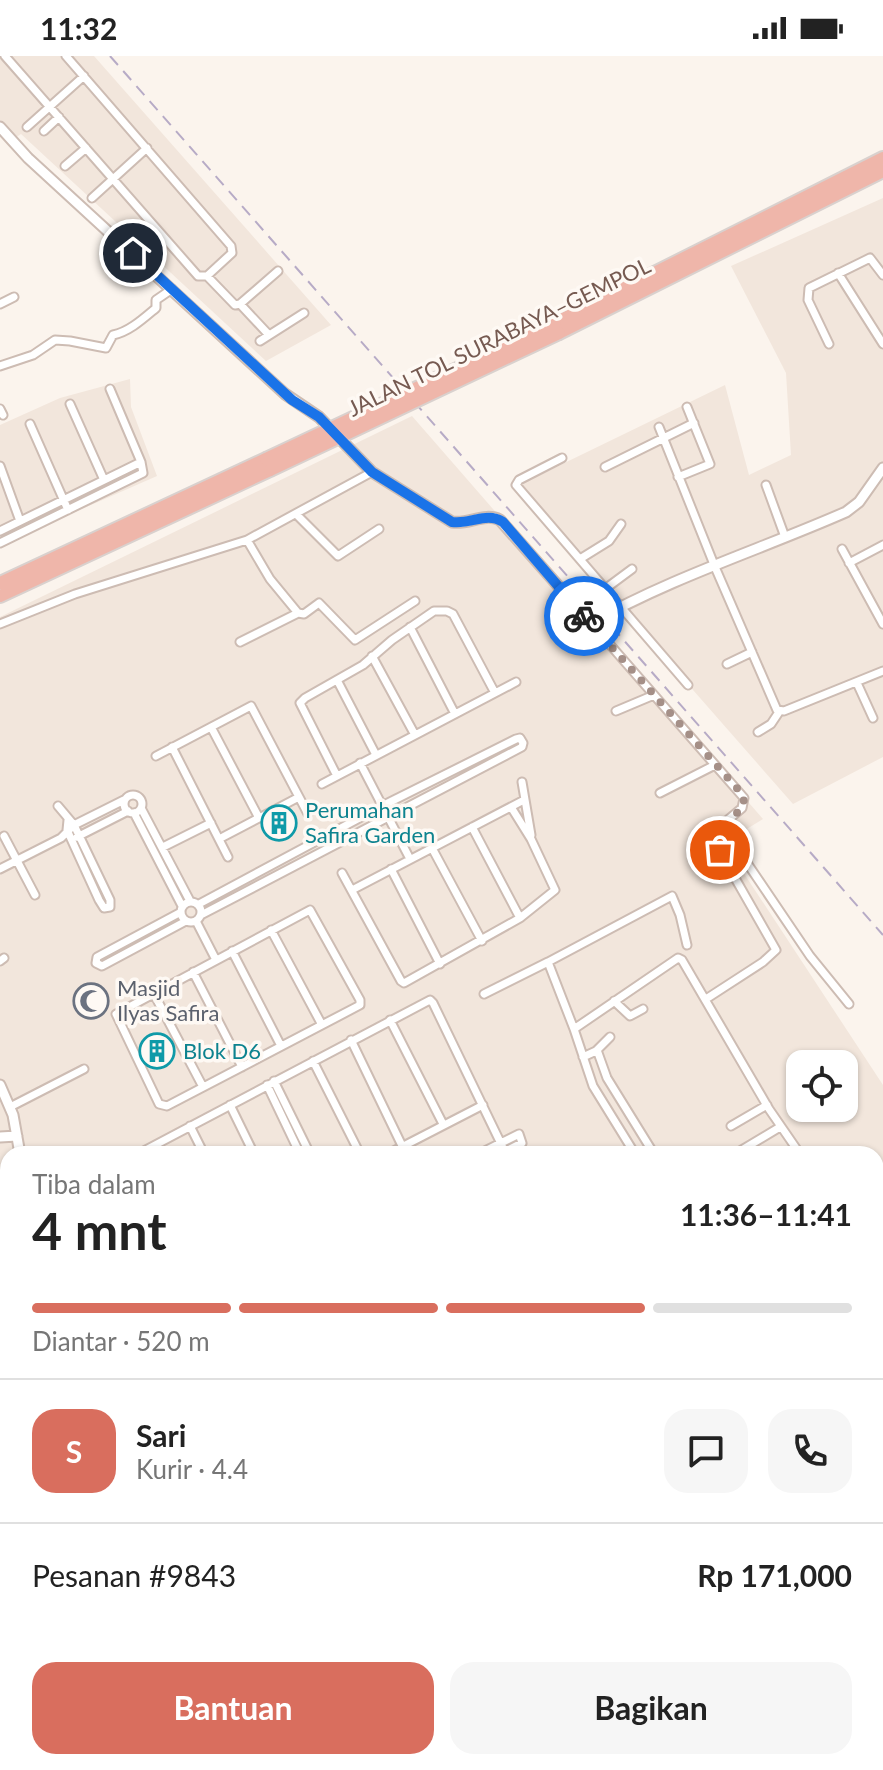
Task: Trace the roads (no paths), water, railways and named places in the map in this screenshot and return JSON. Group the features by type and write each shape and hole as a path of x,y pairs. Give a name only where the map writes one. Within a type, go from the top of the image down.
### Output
{"highway":[{"name":"JALAN TOL SURABAYA–GEMPOL","path":"557,328 883,158"},
{"name":"JALAN TOL SURABAYA–GEMPOL","path":"0,596 268,464 883,171"},
{"name":"JALAN TOL SURABAYA–GEMPOL","path":"0,583 268,464"}],"street":[{"path":"5,56 198,276 207,276 232,253 233,248 66,56"},
{"path":"27,127 49,106 87,80"},
{"path":"44,131 58,116"},
{"path":"0,127 15,145 292,400 319,417 372,472 452,522 491,516 500,520 741,793 745,801 742,808 717,834 723,857 776,950 706,999"},
{"path":"65,166 86,148"},
{"path":"92,198 147,148"},
{"path":"829,344 806,293 816,283 870,258 883,275"},
{"path":"207,276 235,305 278,271"},
{"path":"838,273 883,344"},
{"path":"0,366 33,355 55,340 105,348 113,336 149,314 156,308 156,300 172,289"},
{"path":"0,304 14,297"},
{"path":"240,304 269,335"},
{"path":"260,341 304,313"},
{"path":"0,543 144,470 110,389"},
{"path":"70,404 104,480"},
{"path":"678,477 710,464 687,407"},
{"path":"605,467 694,423"},
{"path":"30,424 68,510"},
{"path":"659,427 715,567 779,712"},
{"path":"562,458 516,483 688,685"},
{"path":"0,531 141,462"},
{"path":"0,466 20,521"},
{"path":"591,623 620,607 853,508 883,468"},
{"path":"0,624 75,594 247,540 372,472"},
{"path":"766,485 785,537"},
{"path":"295,515 338,556 379,529"},
{"path":"580,559 609,541 621,524"},
{"path":"247,540 270,579 298,613"},
{"path":"849,563 883,545"},
{"path":"842,549 882,621"},
{"path":"605,589 632,569"},
{"path":"240,642 298,613 304,614 321,603 354,641 415,601"},
{"path":"337,776 300,706 305,698 337,680 436,610 453,614 495,693"},
{"path":"555,624 581,612"},
{"path":"410,627 455,714"},
{"path":"727,664 752,652"},
{"path":"372,656 415,735"},
{"path":"758,732 771,724 779,712 883,671"},
{"path":"337,680 376,755"},
{"path":"322,784 516,682"},
{"path":"857,683 873,718"},
{"path":"616,711 654,695"},
{"path":"156,756 251,706 308,814"},
{"path":"211,727 259,818"},
{"path":"516,739 522,740 522,747 389,819 102,966 96,963 97,957 185,906 199,904 382,806 516,739"},
{"path":"172,747 228,857"},
{"path":"360,763 410,859"},
{"path":"660,793 715,765"},
{"path":"522,782 531,839"},
{"path":"0,869 61,838 75,837 142,804 138,796 130,795 70,825 61,838"},
{"path":"219,839 299,797"},
{"path":"124,800 163,847 185,906 186,921"},
{"path":"352,890 524,800"},
{"path":"58,806 70,825 99,900 104,908 110,907 110,900 75,837"},
{"path":"342,873 402,983 520,918 556,889 511,807"},
{"path":"134,810 185,906"},
{"path":"163,847 211,823"},
{"path":"472,827 520,918"},
{"path":"4,836 35,895"},
{"path":"432,848 482,941"},
{"path":"723,857 733,853 745,860 810,956 849,1004"},
{"path":"391,869 440,964"},
{"path":"484,994 668,898 680,915 687,945"},
{"path":"199,904 198,918 216,960"},
{"path":"307,910 312,911 361,1003 167,1106 159,1104 115,1017 117,1013 216,960 307,910"},
{"path":"271,930 322,1025"},
{"path":"232,951 281,1046"},
{"path":"574,1029 619,1007 676,960 684,962 794,1146"},
{"path":"548,962 574,1029 591,1053 601,1081 631,1130 646,1146"},
{"path":"193,972 242,1067"},
{"path":"154,994 203,1087"},
{"path":"160,1146 190,1126 428,1000 432,1001 502,1146"},
{"path":"619,1007 630,1016 643,1009"},
{"path":"390,1020 443,1124"},
{"path":"591,1053 610,1037"},
{"path":"351,1040 402,1146"},
{"path":"591,1053 601,1081 631,1130 634,1146"},
{"path":"313,1061 356,1146"},
{"path":"10,1107 84,1069"},
{"path":"271,1083 297,1146"},
{"path":"271,1083 306,1146"},
{"path":"0,1085 10,1107 19,1146"},
{"path":"230,1105 250,1146"},
{"path":"410,1146 443,1124 483,1105"},
{"path":"731,1126 767,1105"},
{"path":"190,1126 200,1146"},
{"path":"748,1146 780,1127"},
{"path":"494,1146 517,1134 522,1139 517,1146"},
{"path":"0,1137 17,1136"}],"railway":[{"path":"110,56 883,935"}],"place":[{"name":"Perumahan Safira Garden","path":"279,823"},
{"name":"Masjid Ilyas Safira","path":"91,1001"},
{"name":"Blok D6","path":"157,1051"}]}
